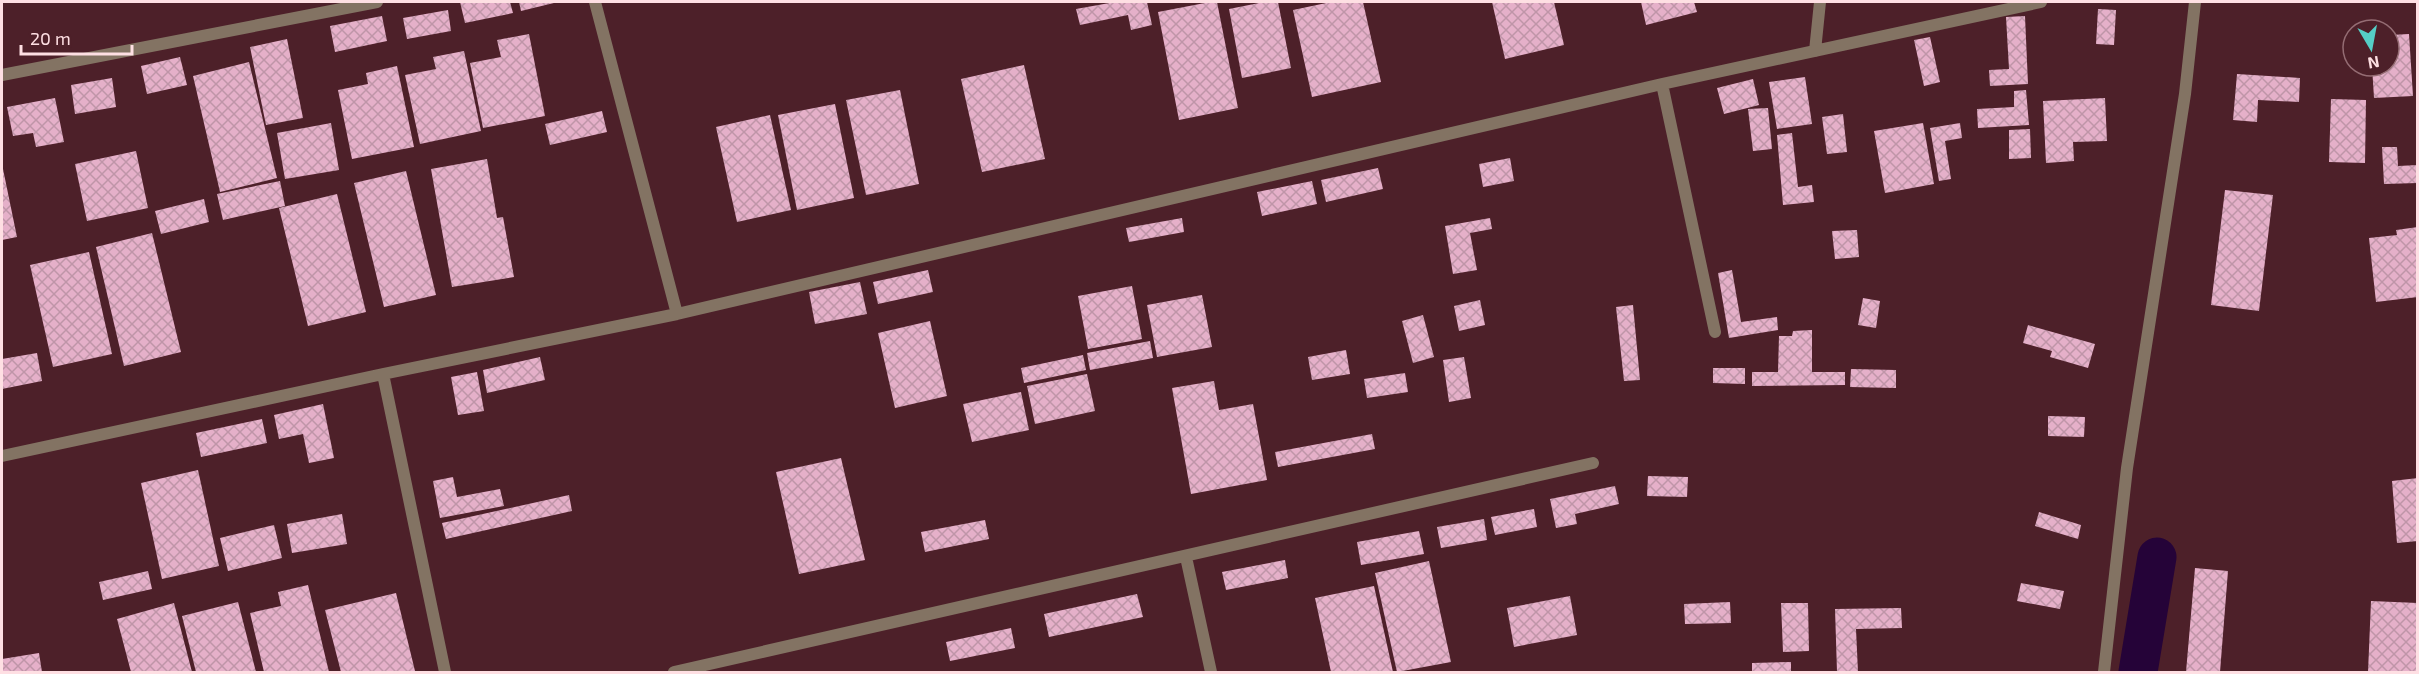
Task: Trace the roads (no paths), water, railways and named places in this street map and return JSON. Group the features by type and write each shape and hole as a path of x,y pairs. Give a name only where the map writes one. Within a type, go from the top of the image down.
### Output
{"street":[{"path":"2,75 377,2"},
{"path":"595,2 677,314"},
{"path":"1815,51 1820,2"},
{"path":"2,456 383,374 677,314 1662,84 2041,2"},
{"path":"2104,672 2127,468 2185,94 2195,2"},
{"path":"1662,84 1715,332"},
{"path":"383,374 445,672"},
{"path":"674,672 1593,463"},
{"path":"1186,557 1211,672"}],"waterway":[{"path":"2138,672 2157,557"}]}
